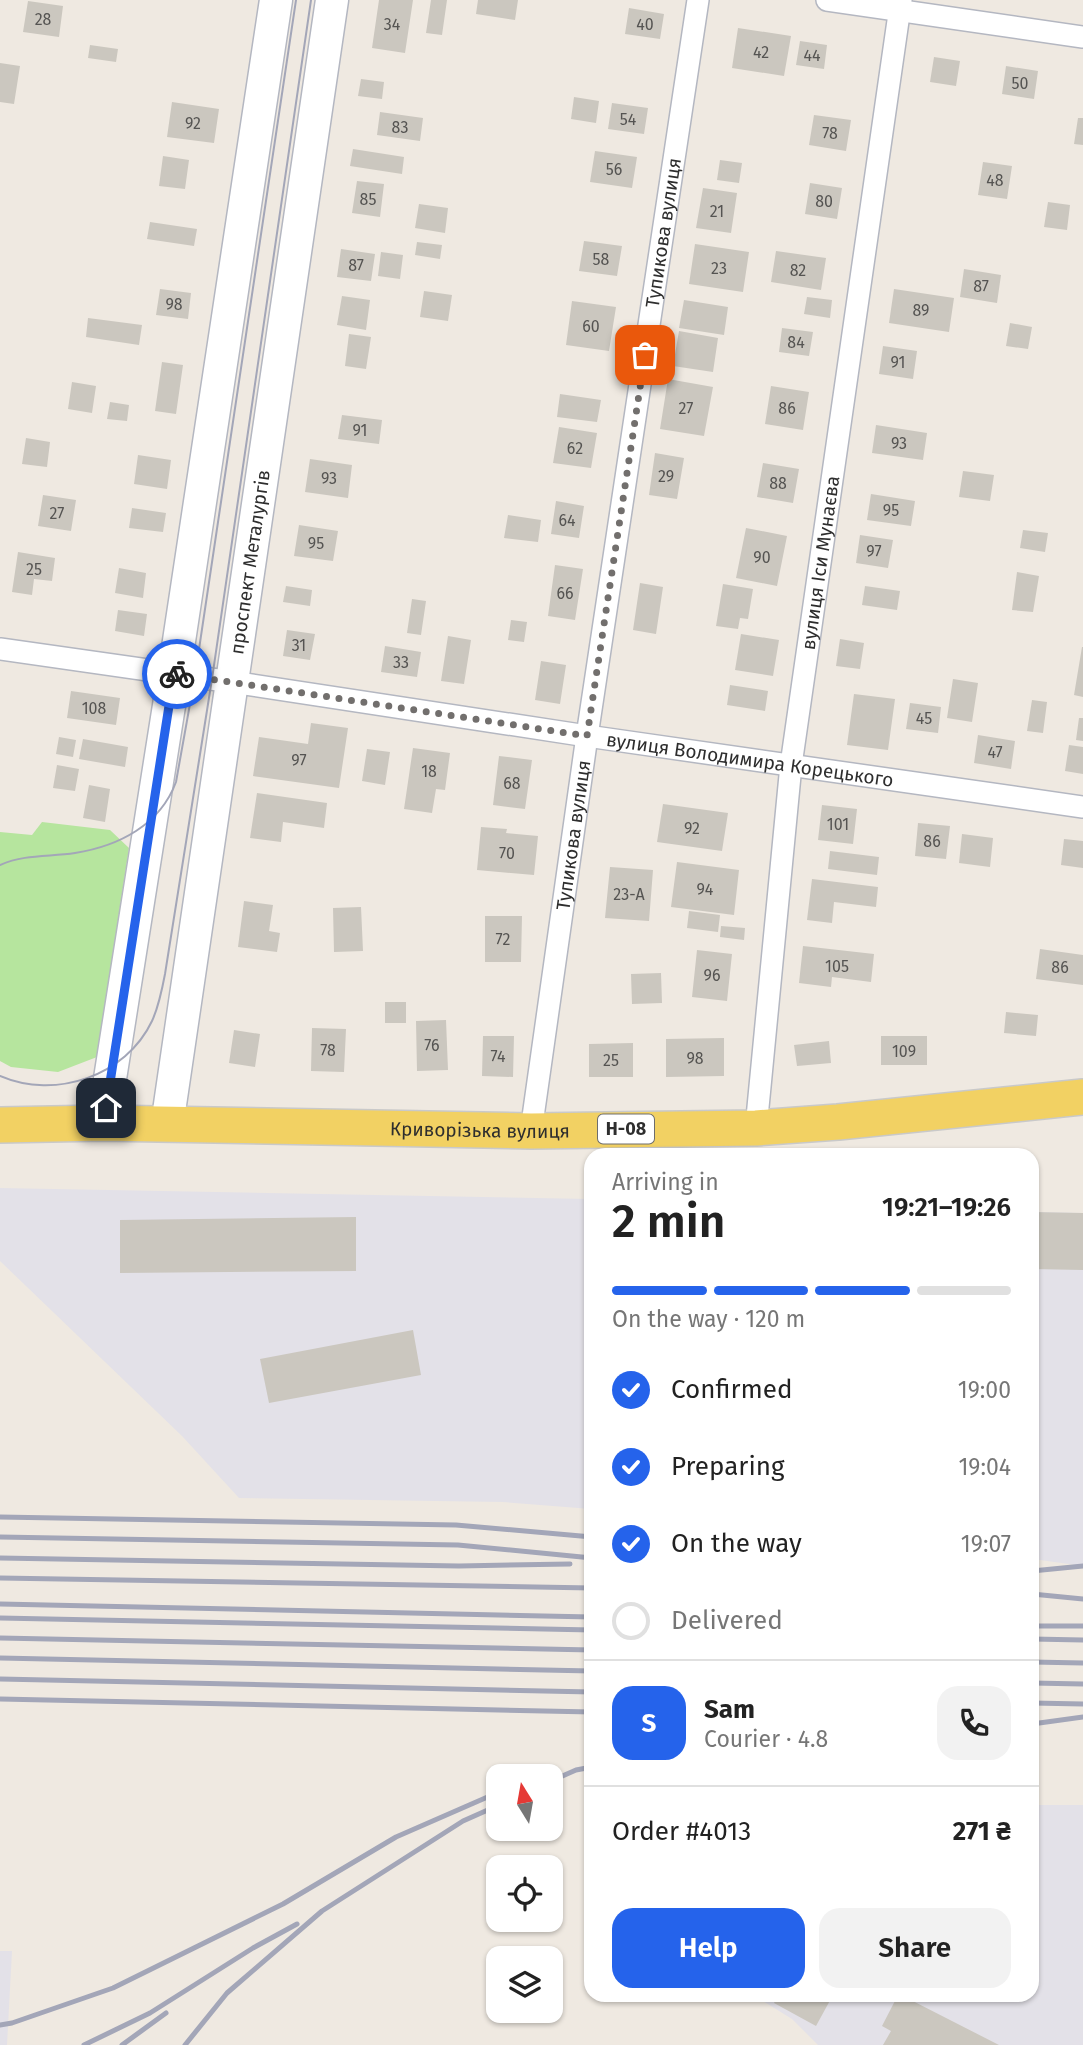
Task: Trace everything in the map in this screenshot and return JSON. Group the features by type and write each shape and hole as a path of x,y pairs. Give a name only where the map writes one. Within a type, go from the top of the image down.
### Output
{"main road":[{"path":"103,1123 276,0"},
{"name":"проспект Металургів","path":"167,1125 332,0"},
{"name":"Криворізька вулиця","path":"0,1125 103,1123 531,1130 756,1128 1083,1097"}],"street":[{"name":"Тупикова вулиця","path":"531,1130 587,736 698,0"},
{"path":"827,0 900,6 1083,37"},
{"name":"вулиця Іси Мунаєва","path":"756,1128 791,765 900,6"},
{"name":"вулиця Володимира Корецького","path":"0,649 1083,807"}],"shaded area":[{"path":"0,1188 584,1199 584,1508 503,1502 239,1498 182,1436 0,1261"},
{"path":"1039,1212 1083,1213 1083,1566 1039,1560"},
{"path":"1039,1805 1083,1805 1083,2045 818,2045 792,2019 765,2002 1039,2002"},
{"path":"0,1951 12,1951 7,2045 0,2045"}],"green space":[{"path":"42,822 110,830 129,848 97,1057 58,1072 11,1067 0,1061 0,832 32,835"}],"building":[{"path":"379,0 413,0 405,53 372,48"},
{"path":"431,0 447,0 442,35 426,33"},
{"path":"478,0 518,0 515,20 476,14"},
{"path":"28,1 63,6 59,37 23,32"},
{"path":"629,8 664,14 660,39 625,34"},
{"path":"738,28 791,36 784,76 732,68"},
{"path":"800,41 827,45 824,69 796,65"},
{"path":"90,45 118,49 116,62 88,58"},
{"path":"934,57 960,61 956,86 930,82"},
{"path":"0,63 20,66 14,104 0,102"},
{"path":"1006,66 1038,71 1034,99 1002,94"},
{"path":"361,79 384,82 382,99 358,96"},
{"path":"574,97 599,101 596,123 571,119"},
{"path":"172,102 219,109 214,143 167,137"},
{"path":"612,103 648,108 644,134 608,129"},
{"path":"380,112 423,118 420,141 377,135"},
{"path":"814,115 851,120 846,151 809,145"},
{"path":"1078,118 1083,118 1083,145 1074,144"},
{"path":"353,149 404,157 402,174 350,166"},
{"path":"595,151 637,157 632,188 590,182"},
{"path":"163,156 189,160 185,189 159,186"},
{"path":"720,160 742,163 739,183 717,180"},
{"path":"983,162 1012,166 1007,199 978,195"},
{"path":"357,181 384,184 380,217 352,213"},
{"path":"810,183 842,188 837,219 805,214"},
{"path":"703,188 737,193 731,233 696,228"},
{"path":"1048,202 1070,205 1067,230 1044,227"},
{"path":"419,204 448,208 445,233 415,228"},
{"path":"150,222 197,229 194,246 147,239"},
{"path":"584,241 622,246 617,276 579,271"},
{"path":"417,242 442,245 440,259 415,255"},
{"path":"695,244 749,252 743,292 689,284"},
{"path":"341,249 375,254 371,281 337,277"},
{"path":"776,251 826,258 821,290 771,282"},
{"path":"381,252 403,255 400,279 378,276"},
{"path":"964,269 1001,275 997,303 960,297"},
{"path":"160,289 191,293 188,319 156,315"},
{"path":"894,289 954,298 949,332 889,323"},
{"path":"424,291 452,295 448,321 420,317"},
{"path":"342,296 370,300 366,330 337,325"},
{"path":"807,297 832,300 830,318 804,314"},
{"path":"684,300 728,307 724,335 679,328"},
{"path":"572,301 616,307 609,351 566,345"},
{"path":"88,318 142,325 139,345 86,337"},
{"path":"1010,323 1032,327 1028,349 1006,346"},
{"path":"782,328 813,332 809,356 779,352"},
{"path":"679,331 718,338 713,372 673,366"},
{"path":"349,334 371,337 366,369 345,366"},
{"path":"883,346 917,351 913,379 879,374"},
{"path":"162,362 183,365 176,414 155,411"},
{"path":"668,379 713,387 704,436 660,429"},
{"path":"72,382 96,386 92,413 68,409"},
{"path":"771,386 809,392 803,430 765,424"},
{"path":"560,394 601,400 597,422 557,417"},
{"path":"110,402 129,405 127,421 107,419"},
{"path":"342,415 382,420 379,444 338,439"},
{"path":"876,425 927,433 923,460 872,453"},
{"path":"559,427 597,433 591,468 553,463"},
{"path":"26,438 50,442 47,467 22,464"},
{"path":"655,453 684,458 677,499 649,495"},
{"path":"138,455 171,460 167,489 134,484"},
{"path":"310,459 352,465 348,498 305,492"},
{"path":"763,463 799,469 793,503 757,497"},
{"path":"963,471 994,475 990,501 959,497"},
{"path":"871,494 915,501 911,526 867,520"},
{"path":"43,495 76,500 71,531 38,526"},
{"path":"556,501 584,506 579,538 551,534"},
{"path":"132,508 166,513 163,532 129,528"},
{"path":"508,515 541,520 538,542 504,538"},
{"path":"299,525 338,531 333,561 294,556"},
{"path":"746,528 787,536 777,586 736,578"},
{"path":"1023,530 1048,533 1045,552 1020,548"},
{"path":"860,535 893,540 888,568 856,563"},
{"path":"18,552 55,558 52,581 34,579 32,595 12,592"},
{"path":"555,565 583,569 575,620 548,616"},
{"path":"119,568 146,573 143,598 115,593"},
{"path":"1017,572 1039,576 1033,612 1012,610"},
{"path":"640,583 663,587 656,634 633,630"},
{"path":"723,584 753,589 748,619 740,618 738,629 716,626"},
{"path":"286,586 312,590 310,606 283,602"},
{"path":"865,586 900,591 897,610 862,605"},
{"path":"412,599 426,601 421,635 407,633"},
{"path":"118,610 147,614 144,636 115,631"},
{"path":"511,620 527,622 524,642 508,640"},
{"path":"287,630 315,634 310,660 283,656"},
{"path":"741,634 779,640 773,676 735,670"},
{"path":"448,636 471,640 464,684 441,681"},
{"path":"840,639 864,643 860,669 836,666"},
{"path":"385,646 421,652 417,677 381,672"},
{"path":"1083,647 1083,697 1074,695"},
{"path":"541,661 566,665 560,704 535,700"},
{"path":"953,679 978,683 972,722 947,718"},
{"path":"730,685 768,691 765,711 727,705"},
{"path":"71,691 120,698 116,725 67,718"},
{"path":"854,694 895,699 888,750 847,745"},
{"path":"1032,700 1047,702 1043,733 1027,731"},
{"path":"910,703 941,707 938,733 906,729"},
{"path":"1079,718 1083,718 1083,741 1076,740"},
{"path":"311,723 348,728 339,788 253,776 259,737 308,744"},
{"path":"978,735 1015,741 1011,769 974,763"},
{"path":"59,737 76,740 73,757 56,754"},
{"path":"83,739 128,747 125,767 79,759"},
{"path":"1069,745 1083,747 1083,774 1065,771"},
{"path":"413,748 450,753 445,790 436,789 432,813 404,809"},
{"path":"367,749 390,752 385,785 362,781"},
{"path":"499,756 532,760 525,809 493,805"},
{"path":"57,765 79,769 75,791 53,788"},
{"path":"89,785 110,789 105,822 83,818"},
{"path":"257,793 327,803 324,828 283,822 281,842 250,838"},
{"path":"663,804 728,813 722,851 657,842"},
{"path":"822,805 857,809 853,844 818,840"},
{"path":"918,823 950,826 946,859 915,856"},
{"path":"481,827 538,836 534,875 477,870"},
{"path":"962,834 993,838 990,867 959,863"},
{"path":"1064,839 1083,841 1083,868 1061,865"},
{"path":"830,851 879,857 877,875 828,869"},
{"path":"677,862 739,870 734,915 671,907"},
{"path":"610,867 653,870 649,921 605,918"},
{"path":"812,879 878,887 876,907 834,902 832,923 807,920"},
{"path":"244,901 273,905 269,931 280,933 277,952 238,947"},
{"path":"361,907 363,951 334,952 333,908"},
{"path":"689,911 720,915 718,932 687,928"},
{"path":"485,916 522,916 521,962 485,962"},
{"path":"721,926 745,928 744,940 720,937"},
{"path":"803,946 874,954 871,982 832,977 831,987 799,983"},
{"path":"1040,949 1083,955 1083,985 1036,979"},
{"path":"697,950 732,954 727,1001 692,997"},
{"path":"661,973 662,1003 632,1004 631,974"},
{"path":"385,1002 406,1002 406,1023 385,1023"},
{"path":"1006,1012 1038,1015 1036,1036 1004,1033"},
{"path":"446,1020 448,1070 417,1071 416,1021"},
{"path":"312,1028 346,1029 344,1072 311,1071"},
{"path":"234,1030 260,1034 255,1067 229,1063"},
{"path":"483,1036 514,1036 513,1077 482,1076"},
{"path":"881,1036 927,1036 927,1065 881,1065"},
{"path":"724,1038 724,1076 666,1077 666,1039"},
{"path":"829,1041 831,1063 797,1066 794,1045"},
{"path":"633,1043 633,1077 589,1077 589,1044"},
{"path":"1039,1212 1083,1213 1083,1270 1039,1269"},
{"path":"356,1217 356,1271 120,1273 120,1220"},
{"path":"413,1330 421,1375 269,1403 260,1359"},
{"path":"774,2002 829,2002 816,2026"},
{"path":"894,2002 915,2002 999,2045 883,2045 891,2031 882,2026"}],"tram line":[{"path":"0,865 28,857 91,850 122,839 149,822 169,797 176,782 195,676 296,0"},
{"path":"0,1076 21,1083 65,1084 107,1069 125,1056 140,1040 152,1021 158,1004 212,679 311,0"}],"railway":[{"path":"0,1517 456,1525 584,1536"},
{"path":"0,1537 458,1545 584,1557"},
{"path":"0,1558 459,1566 570,1564"},
{"path":"1039,1570 1083,1566"},
{"path":"0,1578 584,1588"},
{"path":"1039,1595 1083,1599"},
{"path":"0,1604 584,1617"},
{"path":"0,1618 584,1630"},
{"path":"1039,1626 1083,1626"},
{"path":"0,1638 584,1650"},
{"path":"1039,1639 1083,1640"},
{"path":"0,1658 584,1671"},
{"path":"1039,1662 1083,1663"},
{"path":"0,1679 584,1692"},
{"path":"1039,1683 1083,1684"},
{"path":"0,1699 584,1712"},
{"path":"1039,1703 1083,1704"},
{"path":"1039,1723 1083,1717"},
{"path":"564,1775 584,1768"},
{"path":"0,2025 113,1988 283,1904 396,1837 486,1798"},
{"path":"185,2045 227,1993 322,1911 463,1821 486,1811"},
{"path":"84,2045 150,2013 253,1948 297,1924"},
{"path":"122,2045 166,2013"}],"way so far":[{"path":"177,674 587,736 645,355"}],"route":[{"path":"106,1108 174,674 177,674"}]}
